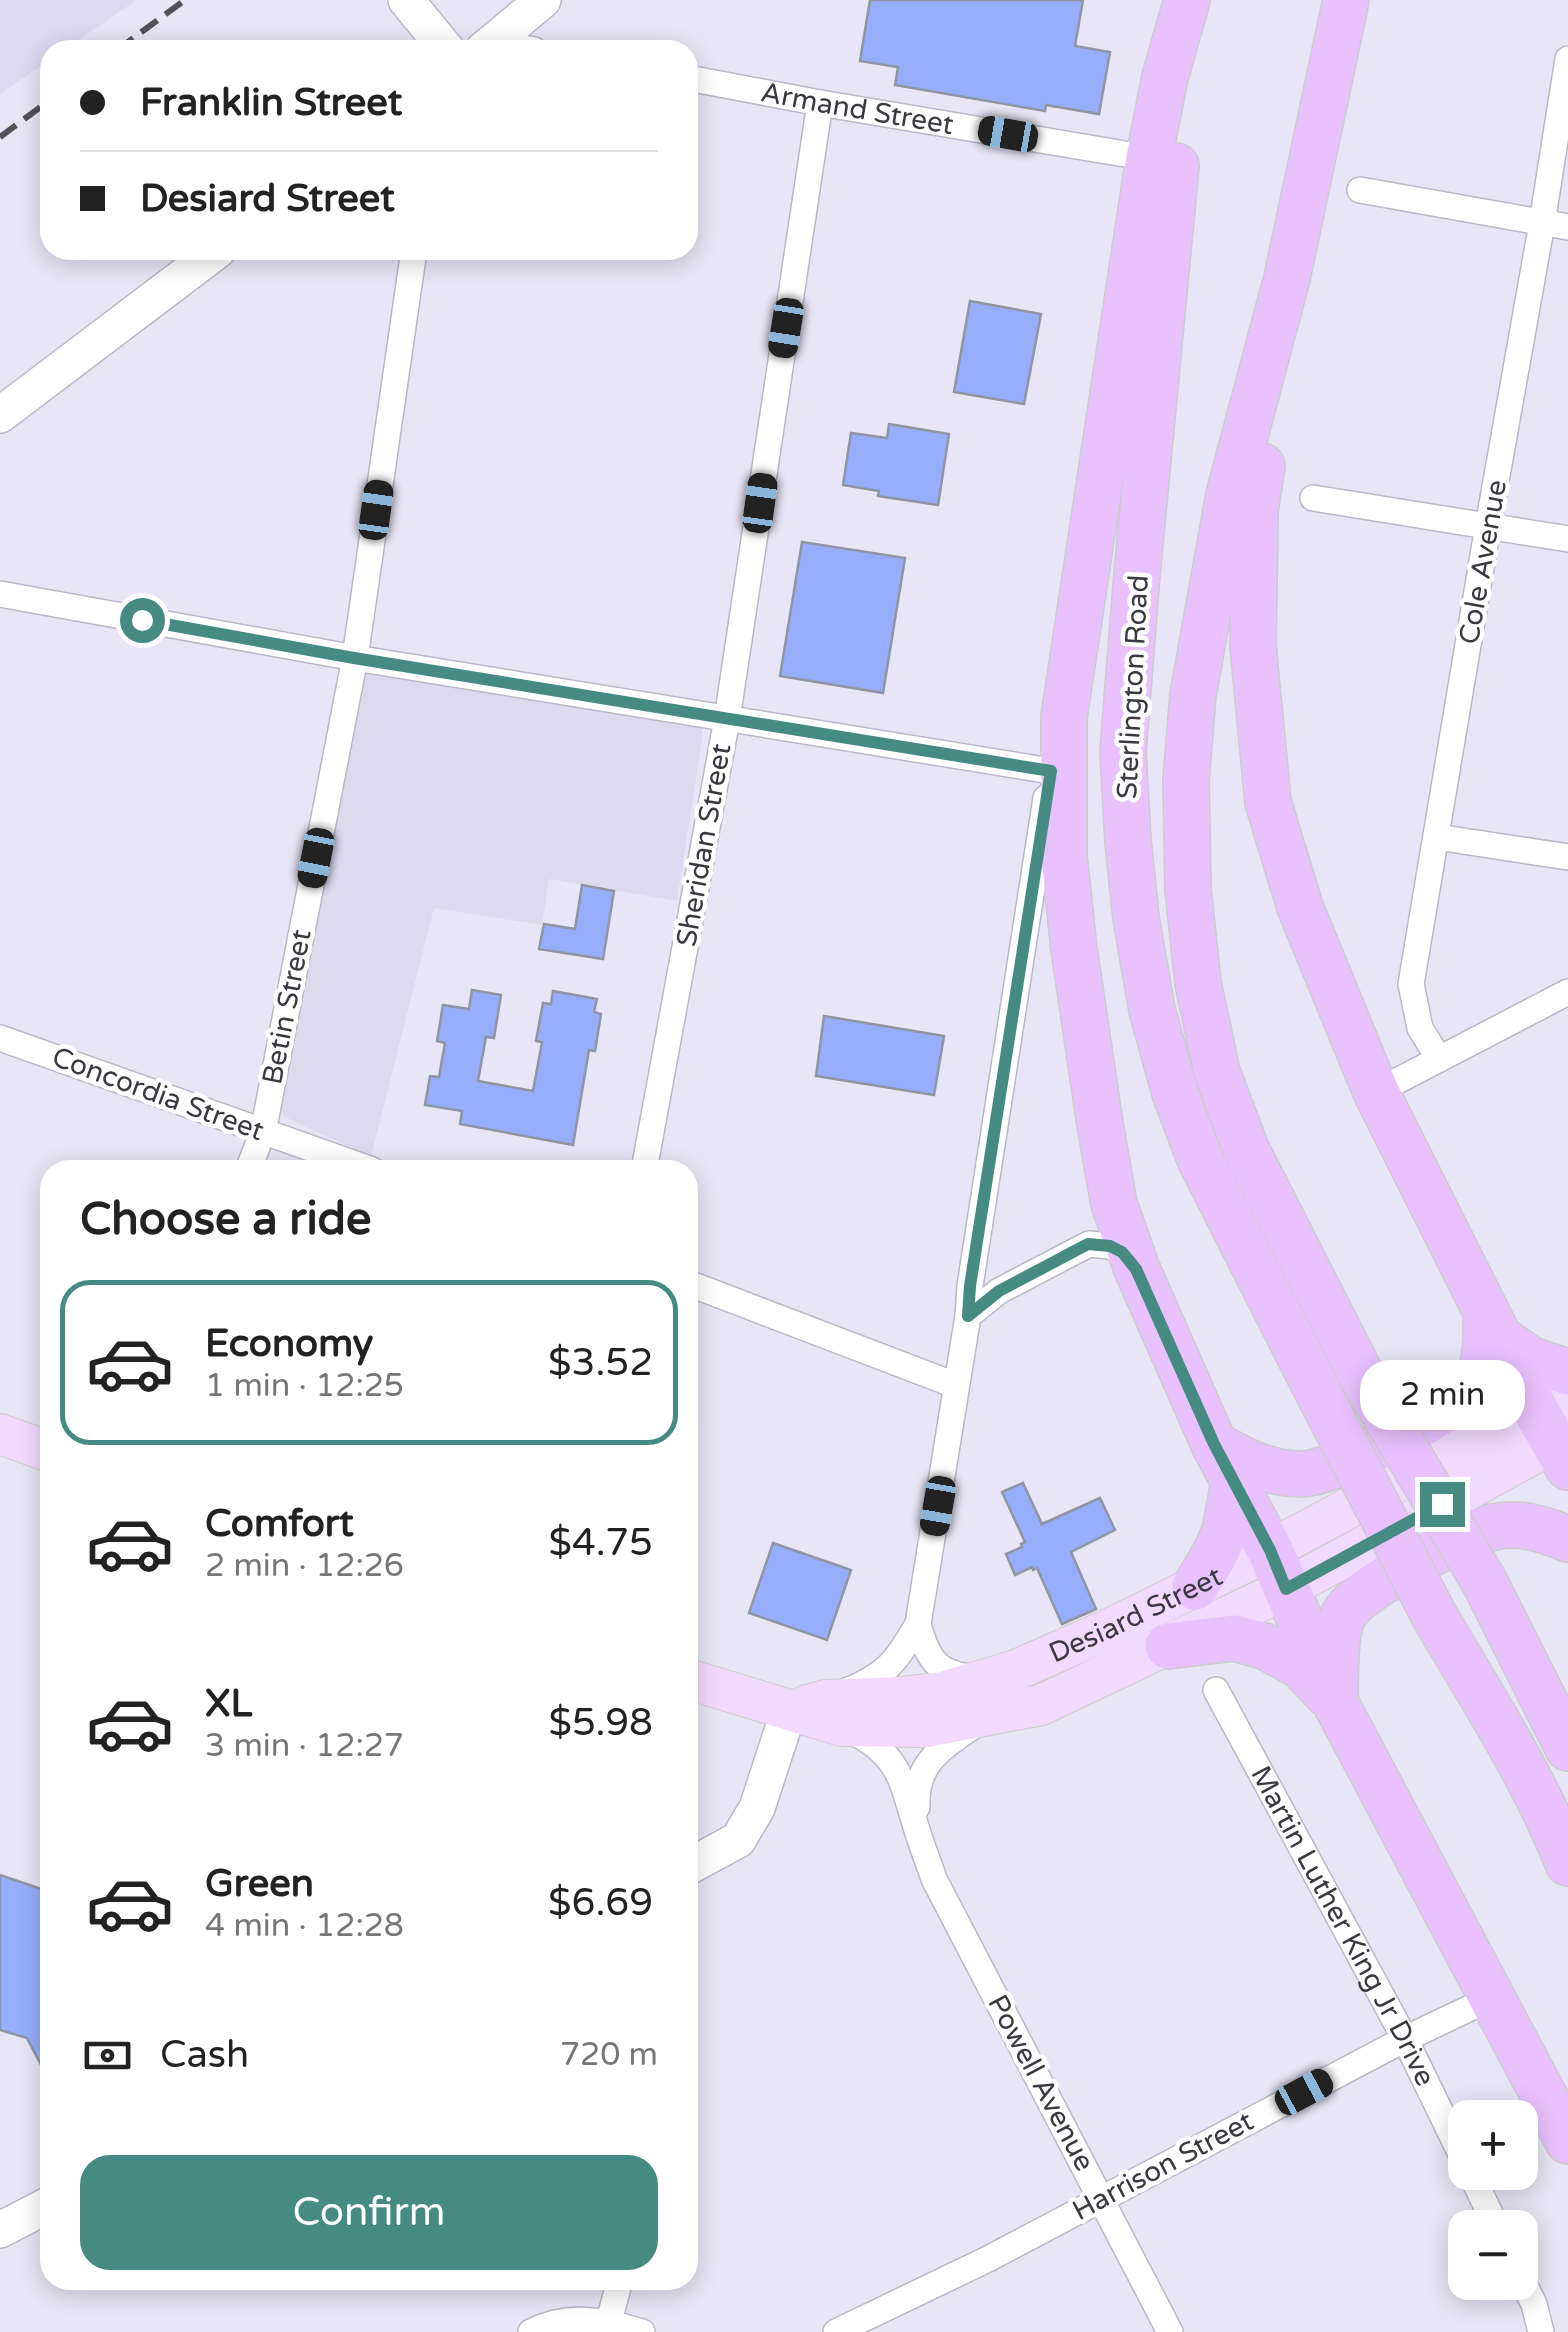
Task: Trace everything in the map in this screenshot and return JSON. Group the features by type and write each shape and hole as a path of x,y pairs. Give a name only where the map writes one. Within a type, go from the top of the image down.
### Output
{"highway":[{"path":"1189,0 1165,77 1149,158 1064,717 1064,856 1074,949 1114,1204 1136,1269 1224,1463 1278,1570 1335,1702 1568,2141"},
{"name":"Sterlington Road","path":"1189,0 1124,752 1136,918 1152,1010 1200,1159 1435,1617 1494,1716 1568,1863"},
{"name":"Sterlington Road","path":"1346,0 1287,278 1229,495 1192,695 1186,780 1188,889 1198,983 1217,1072 1246,1149 1360,1373 1485,1583 1568,1748"},
{"path":"1287,278 1256,511 1253,646 1268,802 1300,908 1376,1092 1492,1324 1559,1430"},
{"path":"1492,1324 1531,1360 1568,1372"},
{"path":"1224,1463 1306,1474 1327,1470 1372,1450 1449,1407 1476,1384 1492,1324"},
{"path":"1195,1587 1224,1531 1224,1463"},
{"path":"1335,1702 1336,1647 1345,1612 1362,1597 1429,1553 1492,1527 1528,1525 1568,1539"},
{"path":"1168,1646 1234,1638 1264,1646 1301,1666 1335,1702"}],"main road":[{"name":"Desiard Street","path":"991,1697 1041,1705 1168,1646 1278,1570 1559,1430"},
{"path":"0,1434 40,1448"},
{"name":"Desiard Street","path":"698,1682 819,1712 926,1728 1195,1587 1278,1570"}],"street":[{"path":"406,0 439,40"},
{"path":"495,40 543,0"},
{"name":"Cole Avenue","path":"1440,1060 1420,1028 1411,984 1488,526 1555,225 1568,58"},
{"name":"Armand Street","path":"698,80 1149,158"},
{"name":"Sheridan Street","path":"646,1160 727,719 820,103"},
{"path":"1360,190 1555,225"},
{"path":"0,414 205,260"},
{"name":"Betin Street","path":"252,1160 263,1132 354,658 413,260"},
{"path":"1313,498 1568,539"},
{"path":"0,594 354,658 1051,771"},
{"path":"698,1862 738,1840 819,1712 884,1672 918,1624 1051,771 1064,717"},
{"path":"1437,837 1568,857"},
{"path":"1376,1092 1568,992"},
{"name":"Concordia Street","path":"0,1038 343,1160"},
{"path":"968,1316 999,1291 1088,1244 1102,1231 1114,1204"},
{"path":"1088,1244 1110,1246 1122,1252 1136,1269"},
{"path":"698,1286 956,1385"},
{"path":"918,1624 929,1658 952,1672 970,1677 991,1697"},
{"name":"Martin Luther King Jr Drive","path":"1216,1690 1406,2038 1448,2126"},
{"name":"Powell Avenue","path":"917,1832 916,1788 933,1755 991,1697"},
{"name":"Powell Avenue","path":"819,1712 888,1755 903,1780 934,1879 1170,2332"},
{"name":"Harrison Street","path":"836,2332 988,2258 1406,2038 1490,1998"},
{"path":"0,2230 40,2209"},
{"path":"609,2321 617,2290"},
{"path":"1532,2300 1541,2332"},
{"path":"531,2332 546,2324 580,2320 609,2321 642,2332"}],"shaded area":[{"path":"0,0 137,0 79,40 40,40 40,67 0,94"},
{"path":"376,669 700,725 703,734 677,901 549,879 542,925 434,908 371,1156 292,1121 282,1114 279,1105 363,672"}],"building":[{"path":"870,0 1083,0 1075,46 1110,52 1099,114 1046,105 1045,111 895,85 898,67 860,61"},
{"path":"970,301 1041,314 1024,404 954,392"},
{"path":"889,424 949,434 938,505 878,496 879,491 843,485 851,433 887,438"},
{"path":"802,542 905,558 883,693 780,676"},
{"path":"582,885 614,891 603,959 539,949 544,924 575,929"},
{"path":"472,990 501,995 494,1038 486,1037 478,1081 533,1091 542,1042 536,1041 543,1003 551,1004 553,991 597,999 594,1012 601,1014 595,1051 589,1050 573,1145 460,1124 462,1111 425,1105 430,1076 439,1077 445,1043 437,1041 443,1005 469,1009"},
{"path":"824,1016 944,1036 934,1095 816,1076"},
{"path":"1023,1483 1042,1524 1100,1498 1115,1530 1071,1552 1096,1609 1062,1624 1037,1568 1015,1575 1006,1554 1025,1542 1002,1492"},
{"path":"773,1543 851,1570 827,1640 749,1613"},
{"path":"0,1875 40,1889 40,2063 27,2038 0,2030"}],"railway":[{"path":"131,40 185,0"},
{"path":"0,137 40,107"}],"route":[{"path":"142,620 1051,771 968,1316 999,1291 1088,1244 1110,1246 1122,1252 1136,1269 1214,1444 1270,1550 1286,1589 1442,1504"}]}
